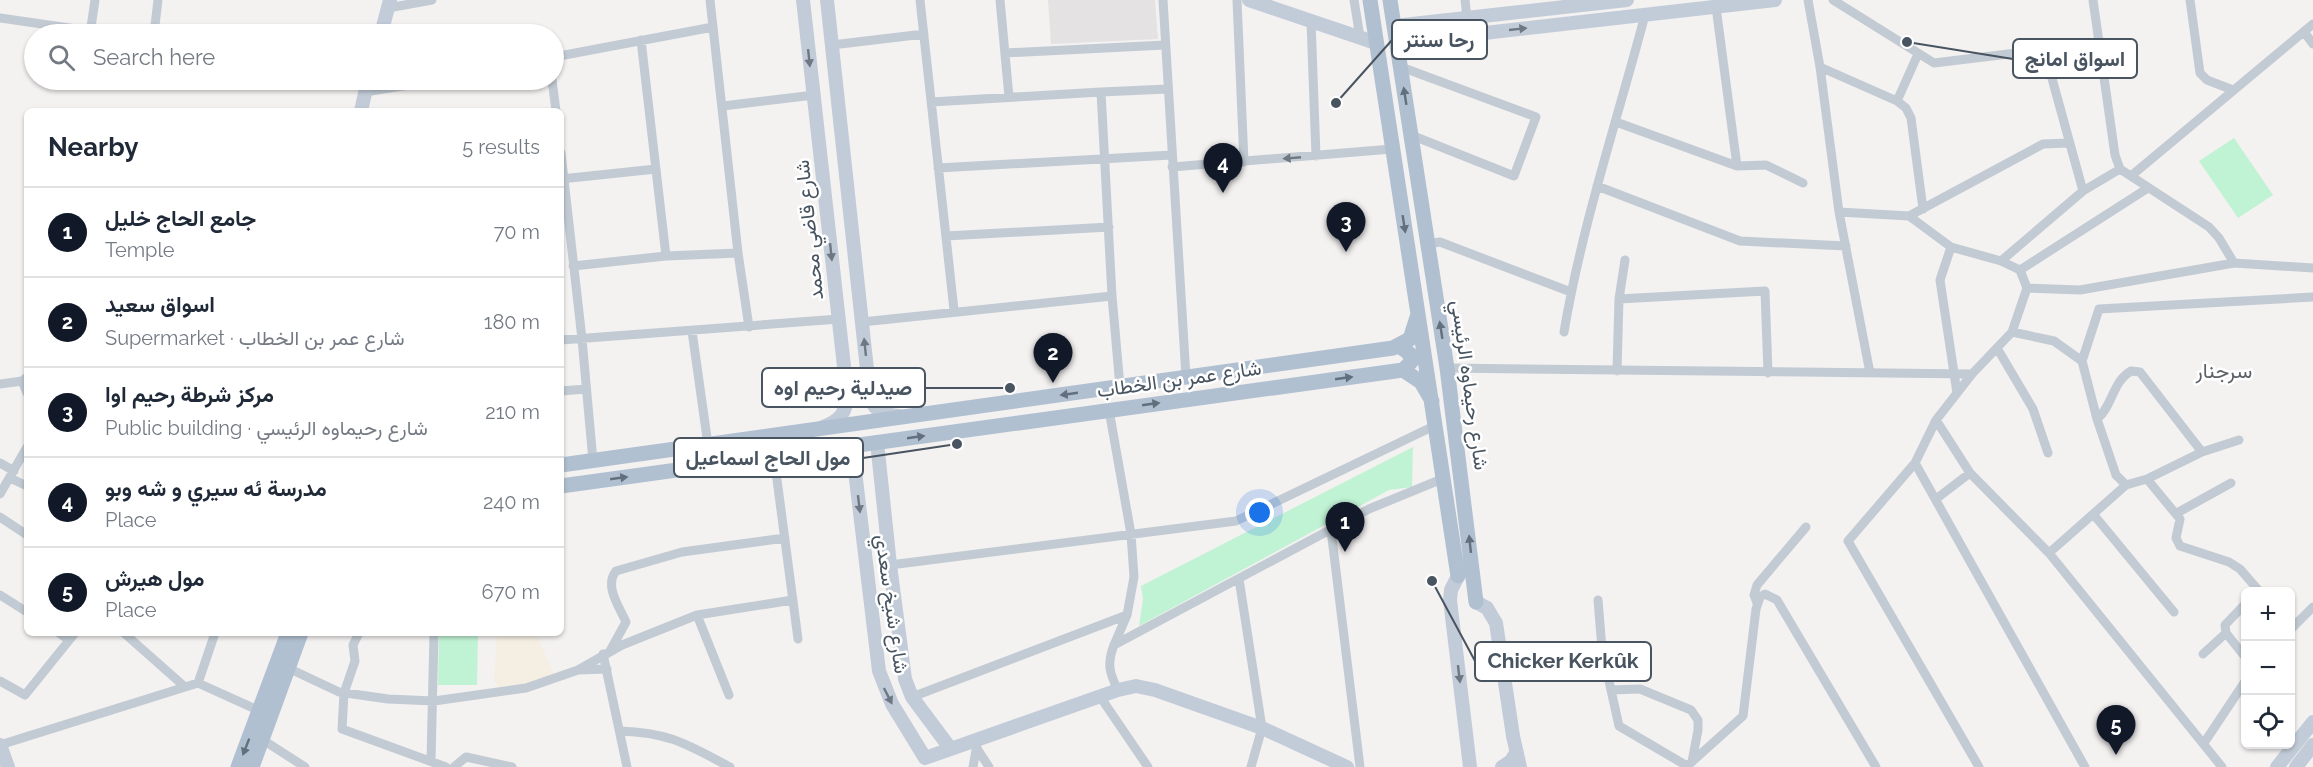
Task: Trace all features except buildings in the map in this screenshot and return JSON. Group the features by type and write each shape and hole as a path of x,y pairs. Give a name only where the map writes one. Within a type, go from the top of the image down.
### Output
{"main road":[{"name":"شارع رحيماوه الرئيسي","path":"1370,0 1458,576"},
{"name":"شارع رحيماوه الرئيسي","path":"1390,0 1447,368 1476,602"},
{"path":"1393,155 1399,169 1405,171 1415,160"},
{"path":"1399,192 1404,181 1414,183 1420,188"},
{"path":"1399,346 1404,345 1414,333 1418,315"},
{"path":"1399,346 1410,354 1412,362 1403,370 1421,382 1432,401"},
{"name":"شارع عمر بن الخطاب","path":"564,465 1399,346"},
{"path":"1281,364 1285,386"},
{"name":"شارع عمر بن الخطاب","path":"564,486 1403,370"},
{"path":"1036,399 1038,420"},
{"path":"644,454 647,474"},
{"path":"238,767 287,636"},
{"path":"252,767 300,636"}],"street":[{"path":"91,24 95,0"},
{"path":"155,24 158,0"},
{"path":"384,24 389,4 432,0"},
{"path":"710,0 738,253 749,327"},
{"name":"شارع قاضي محمد","path":"803,0 847,408 835,422 807,431"},
{"path":"827,0 870,397 874,408 890,415 910,416"},
{"path":"920,0 954,310"},
{"path":"1000,0 1009,97"},
{"path":"1163,0 1186,377"},
{"path":"1237,0 1244,162"},
{"path":"1249,0 1376,43"},
{"path":"1354,0 1360,38"},
{"path":"1465,0 1467,18"},
{"path":"1394,26 1618,0 1617,18"},
{"path":"1397,43 1775,0"},
{"path":"1808,0 1820,68 1839,212 1870,374"},
{"path":"1833,0 1934,63 2041,50 2045,53 2083,191"},
{"path":"2093,0 2115,155 2120,169 2209,227 2219,238 2234,263"},
{"path":"2190,0 2200,73 2207,80 2233,90"},
{"path":"1716,7 1737,166"},
{"path":"1564,332 1571,292 1597,186 1645,15"},
{"path":"0,18 36,24"},
{"path":"1311,21 1316,156"},
{"path":"1410,23 1414,40"},
{"path":"2131,176 2313,24"},
{"path":"564,55 713,27"},
{"path":"2305,33 2313,44"},
{"path":"832,45 924,34"},
{"path":"642,40 666,256"},
{"path":"1005,53 1165,45"},
{"path":"1897,101 1918,54"},
{"path":"1401,67 1536,117 1514,176 1412,135"},
{"path":"1820,68 1897,101 1906,108 1911,118 1923,209"},
{"path":"931,102 1168,89"},
{"path":"362,108 366,90"},
{"path":"553,90 556,108"},
{"path":"1101,92 1112,296 1120,387"},
{"path":"723,106 814,95"},
{"path":"1616,122 1737,166 1766,165 1803,183"},
{"path":"1839,212 1909,216 2043,144 2068,143"},
{"path":"820,149 843,146"},
{"path":"938,168 1172,154"},
{"path":"1172,167 1316,156 1393,155"},
{"path":"2001,261 2083,191 2120,169"},
{"path":"564,178 656,170"},
{"path":"1597,186 1740,241 1846,246"},
{"path":"564,187 582,339 593,461"},
{"path":"2020,270 2148,188"},
{"path":"1909,216 1951,247 2001,261 2020,270 2027,288 2012,332 1957,393 1936,420 1915,463 1848,540 1979,767"},
{"path":"946,236 1109,226"},
{"path":"1428,244 1440,242 1571,292"},
{"path":"1951,247 1940,280 1957,393"},
{"path":"573,266 666,256 738,253"},
{"path":"1617,371 1619,299 1625,260"},
{"path":"2027,288 2080,290 2234,263 2313,268"},
{"path":"1619,299 1765,291 1768,373"},
{"path":"862,322 954,310 1112,296"},
{"path":"2126,485 2116,475 2097,419 2082,362 2098,309 2313,297"},
{"path":"564,340 839,319"},
{"path":"692,331 708,445"},
{"path":"2012,332 2054,341 2082,362"},
{"path":"1997,348 2033,409 2049,453"},
{"path":"1447,368 1972,374"},
{"path":"2097,419 2108,407 2120,379 2131,371 2140,372 2202,452"},
{"path":"0,384 24,379"},
{"path":"564,391 586,388"},
{"path":"1109,410 1131,534 1134,577 1126,615 1109,660 1110,674 1118,690"},
{"path":"1936,420 1970,473 2049,553 2222,767"},
{"path":"890,565 1236,520 1434,426"},
{"path":"2049,553 2126,485 2147,479 2202,452 2239,440"},
{"name":"شارع شيخ سعدي","path":"877,442 905,679 912,697 950,748"},
{"name":"شارع شيخ سعدي","path":"852,446 879,671 892,704 921,762"},
{"path":"0,494 24,452"},
{"path":"774,457 798,639"},
{"path":"0,463 24,484"},
{"path":"1915,463 2085,767"},
{"path":"1936,499 1970,473"},
{"path":"1114,645 1379,505 1442,479"},
{"path":"2147,479 2177,513 2180,525 2176,538 2180,546 2229,561 2240,569 2255,587"},
{"path":"2177,513 2231,483"},
{"path":"2094,515 2174,612"},
{"path":"0,517 24,533"},
{"path":"1688,765 1712,747 1743,716 1757,603 1754,595 1757,585 1806,527"},
{"path":"1331,530 1360,767"},
{"path":"634,640 610,585 611,578 616,571 682,552 785,538"},
{"name":"شارع رحيماوه الرئيسي","path":"1458,576 1453,585 1450,600 1473,765"},
{"path":"1239,579 1262,728 1251,767"},
{"path":"1757,603 1765,594 1777,600 1876,767"},
{"path":"0,595 24,610"},
{"path":"288,668 344,693 388,699 434,701 526,688 578,670 607,652 698,615 793,600"},
{"path":"1598,600 1602,649 1619,726 1688,765"},
{"name":"شارع رحيماوه الرئيسي","path":"1476,602 1491,612 1496,623 1520,767"},
{"path":"2295,622 2313,607"},
{"path":"2241,608 2225,625 2226,633 2241,652"},
{"path":"698,615 729,695"},
{"path":"912,697 1126,615"},
{"path":"626,622 607,652 607,669 627,767"},
{"path":"2203,654 2226,633"},
{"path":"0,681 25,695 72,636"},
{"path":"198,684 214,636"},
{"path":"358,636 353,645 356,661 344,693 342,729 446,767"},
{"path":"432,761 434,636"},
{"path":"136,637 185,687"},
{"path":"578,670 607,669"},
{"path":"8,767 0,745 198,684 260,711"},
{"path":"921,762 950,748 977,743 1118,690 1136,686 1155,690 1262,728 1347,767"},
{"path":"2204,743 2241,688"},
{"path":"1611,690 1640,689 1691,710 1698,720 1698,730 1688,765"},
{"path":"1101,698 1148,767"},
{"path":"2296,767 2313,722"},
{"path":"620,731 653,733 674,738 730,767"},
{"path":"263,740 305,767"},
{"path":"973,767 977,743"},
{"path":"977,743 989,767"},
{"path":"2277,767 2304,749"},
{"path":"1502,767 1516,753"},
{"path":"454,767 466,757 512,767"}],"shaded area":[{"path":"1048,0 1155,0 1158,39 1051,44"}],"green space":[{"path":"2234,138 2273,195 2238,218 2199,161"},
{"path":"1413,447 1412,487 1389,490 1139,626 1143,599 1141,586"},
{"path":"439,636 478,636 477,685 438,685"}],"sand":[{"path":"497,636 537,636 554,674 526,684 500,688 494,681"}],"place":[{"name":"اسواق امانج","path":"1907,42"},
{"name":"رحا سنتر","path":"1336,103"},
{"name":"مدرسة ئه سيري و شه وبو","path":"1223,193"},
{"name":"مركز شرطة رحيم اوا","path":"1346,252"},
{"name":"اسواق سعيد","path":"1053,383"},
{"name":"صيدلية رحيم اوه","path":"1010,388"},
{"name":"مول الحاج اسماعيل","path":"957,444"},
{"name":"جامع الحاج خليل","path":"1345,552"},
{"name":"Chicker Kerkûk","path":"1432,581"},
{"name":"مول هيرش","path":"2116,755"}],"district":[{"name":"سرجنار","path":"2224,371"}]}
